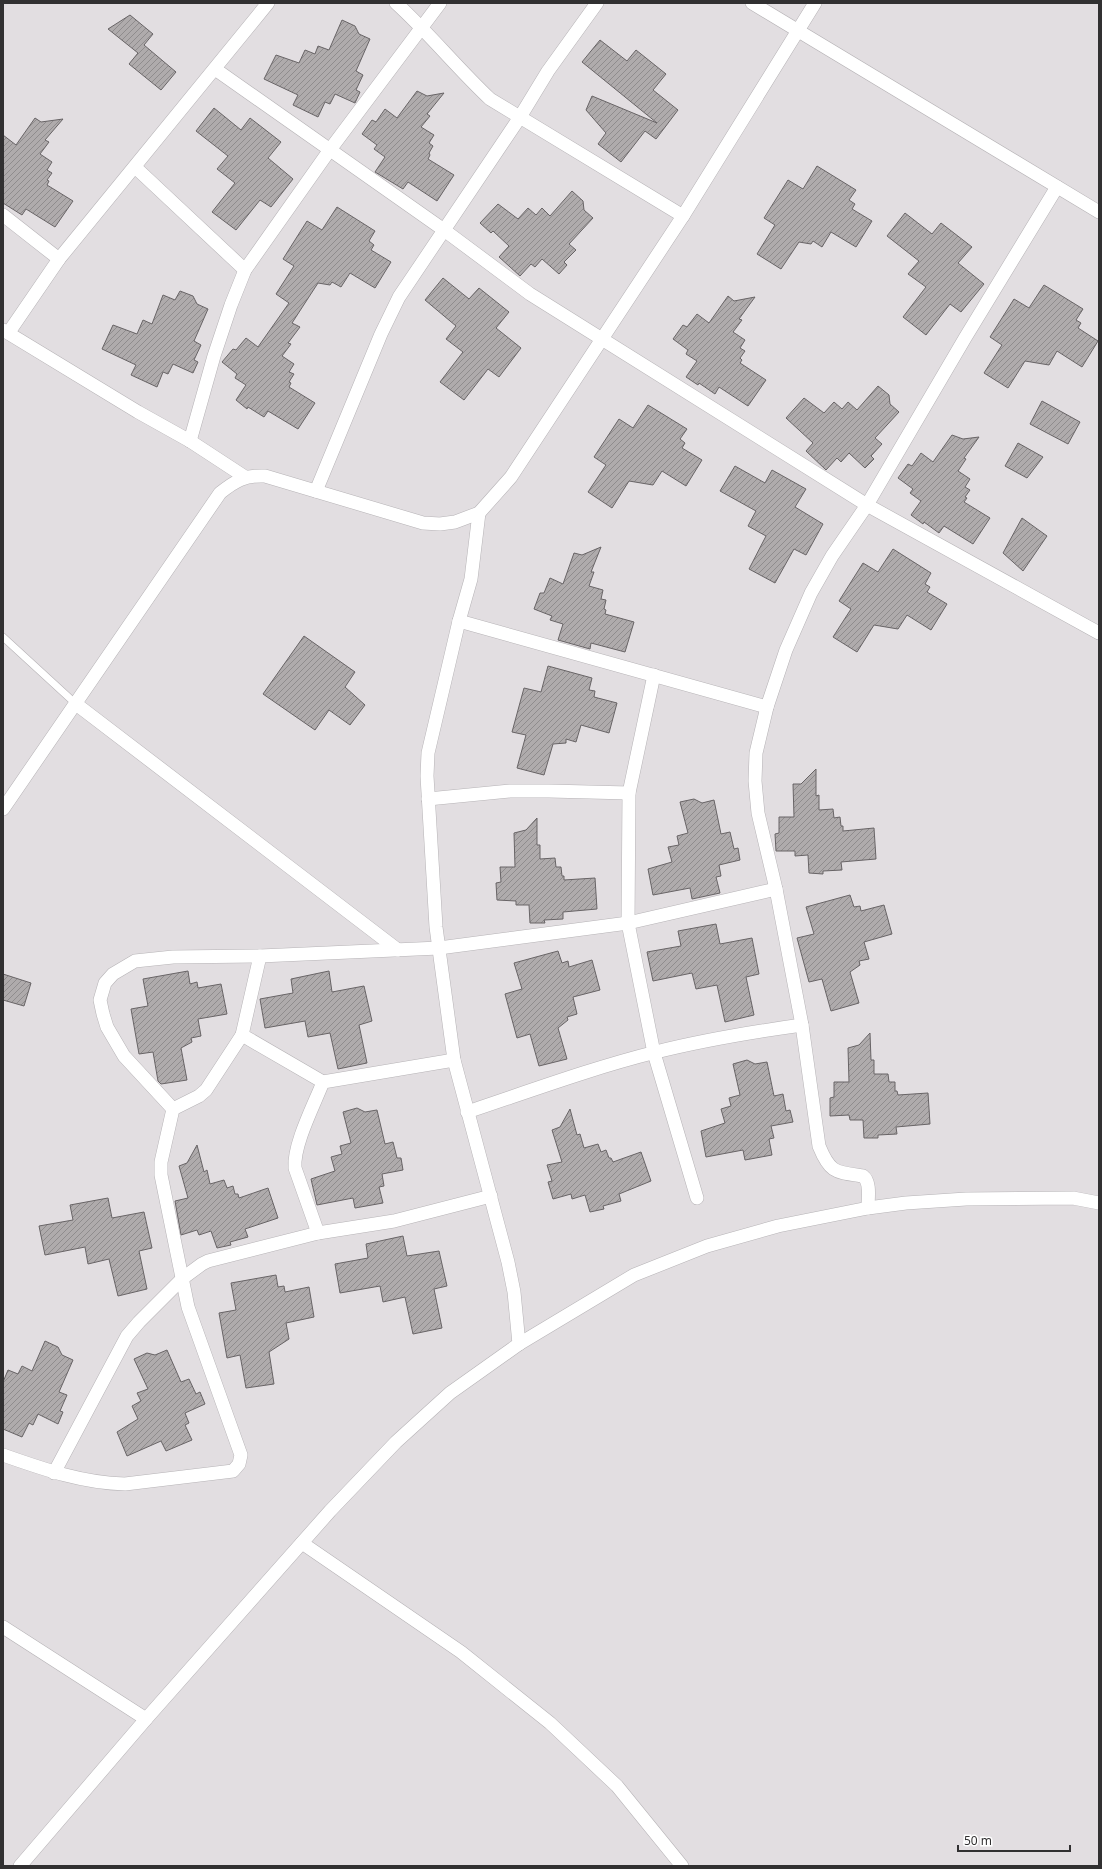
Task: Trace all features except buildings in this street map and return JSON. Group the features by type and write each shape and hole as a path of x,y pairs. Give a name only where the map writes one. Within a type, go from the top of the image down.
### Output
{"street":[{"path":"245,476 190,441 138,412 6,331 59,259 268,3"},
{"path":"396,3 422,26 464,75 490,99 683,216"},
{"path":"190,441 230,305 245,270 329,151 440,3"},
{"path":"316,490 399,297 520,118 548,71 597,3"},
{"path":"752,3 1099,212"},
{"path":"3,809 220,493 235,481 245,476 265,476 424,523 440,524 455,522 479,513 511,477 602,339 683,216 815,3"},
{"path":"214,69 329,151 444,230 530,294 867,505 1099,633"},
{"path":"135,167 245,270"},
{"path":"868,1208 868,1184 866,1178 834,1170 828,1164 819,1146 802,1025 776,889 758,813 755,781 756,753 767,708 786,650 811,593 832,556 867,505 965,338 1057,187"},
{"path":"3,215 59,259"},
{"path":"479,513 471,579 459,621 428,753 428,799 436,927 454,1060 513,1284 519,1344"},
{"path":"459,621 767,708"},
{"path":"654,675 630,793 628,922 654,1052 697,1198"},
{"path":"76,704 398,950"},
{"path":"428,799 510,791 630,793"},
{"path":"173,1109 124,1056 107,1027 100,1000 106,983 113,974 134,961 173,957 260,956 440,948 628,922 776,889"},
{"path":"173,1109 199,1096 206,1090 242,1035 260,956"},
{"path":"468,1112 575,1075 654,1052 725,1036 802,1025"},
{"path":"242,1035 323,1082 454,1060"},
{"path":"318,1233 295,1168 294,1161 297,1146 323,1082"},
{"path":"3,1455 54,1473 102,1483 125,1484 233,1471 237,1468 241,1455 188,1307 160,1168 173,1109"},
{"path":"54,1473 127,1336 183,1278 208,1261 318,1233 394,1221 491,1196"},
{"path":"20,1866 146,1719 302,1543 396,1442 450,1393 519,1344 634,1275 700,1249 778,1226 868,1208 906,1203 966,1199 1073,1198 1099,1202"},
{"path":"302,1543 461,1652 550,1723 617,1786 682,1866"},
{"path":"3,1627 146,1719"}],"lane":[{"path":"3,637 76,704"}]}
